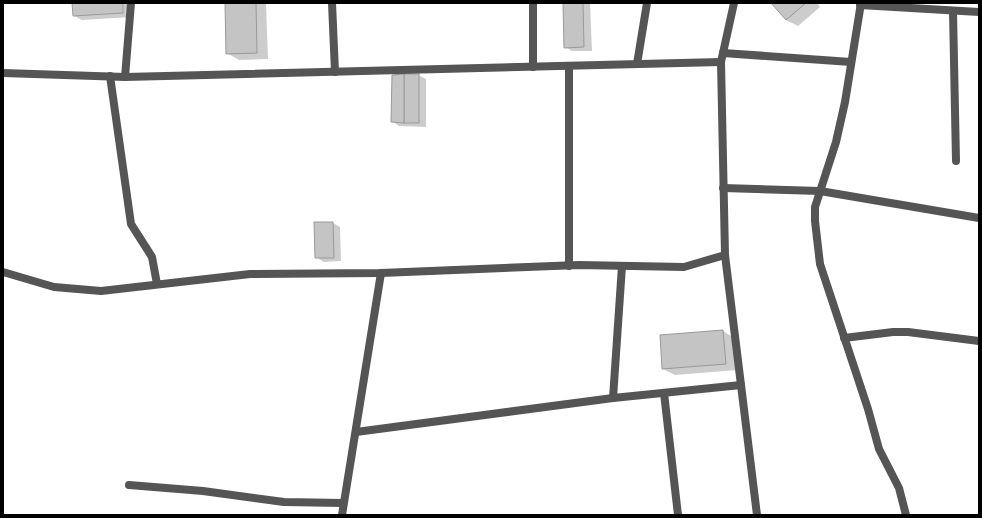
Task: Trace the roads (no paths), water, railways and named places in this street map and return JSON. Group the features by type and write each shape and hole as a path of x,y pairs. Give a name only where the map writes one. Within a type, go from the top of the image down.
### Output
{"street":[{"path":"124,77 131,3"},
{"path":"332,3 335,72"},
{"path":"533,3 534,67"},
{"path":"637,64 647,3"},
{"path":"734,3 721,62 725,255 756,515"},
{"path":"906,515 899,488 879,449 868,409 820,264 815,221 816,207 836,142 861,4 979,12"},
{"path":"953,11 956,161"},
{"path":"723,53 851,62"},
{"path":"3,72 124,77 721,62"},
{"path":"569,66 569,266"},
{"path":"110,76 131,224 152,256 157,284"},
{"path":"723,188 820,191 979,218"},
{"path":"3,272 54,287 101,291 250,274 381,274 569,266 684,267 725,255"},
{"path":"613,398 622,266"},
{"path":"342,515 381,274"},
{"path":"844,338 893,332 908,332 979,341"},
{"path":"356,432 613,398 741,385"},
{"path":"664,393 678,515"},
{"path":"129,485 203,491 284,502 343,503"}]}
